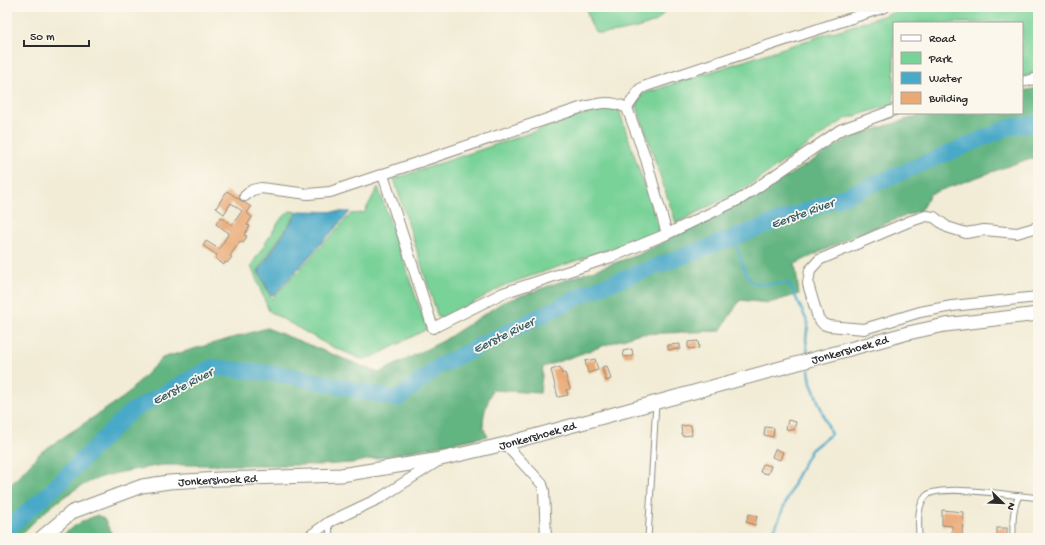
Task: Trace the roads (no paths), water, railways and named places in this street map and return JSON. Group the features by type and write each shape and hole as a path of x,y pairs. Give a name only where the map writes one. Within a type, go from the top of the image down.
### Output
{"street":[{"path":"627,108 640,89 646,86 885,7"},
{"path":"1023,82 1038,78"},
{"path":"245,196 252,190 261,188 320,194 383,175 599,103 612,102 627,108 646,159 667,234"},
{"path":"383,175 433,328 503,293 611,257 667,234 742,198 840,130 893,110"},
{"path":"1038,227 1017,232 984,230 966,233 948,226 934,217 926,216 908,222 819,260 810,270 808,284 820,322 829,326 858,329 920,312 952,306 1038,297"},
{"name":"Jonkershoek Rd","path":"41,538 72,512 142,486 184,481 340,475 441,459 505,444 908,333 945,325 1038,314"},
{"path":"505,444 542,484 544,490 546,538"},
{"path":"307,538 329,522 380,498 441,459"}],"lane":[{"path":"648,538 656,402"},
{"path":"919,538 920,507 926,496 932,492 939,490 967,490 1038,498"},
{"path":"1013,538 1013,516 1015,504 1019,496"},
{"path":"329,522 330,538"}],"water":[{"path":"299,211 350,212 274,295 271,295 259,272 260,269"}],"waterway":[{"name":"Eerste River","path":"7,529 51,491 130,412 212,367 292,376 398,399 439,366 593,290 853,193 1010,127 1038,123"},
{"path":"734,237 744,269 751,282 765,284 789,283 808,323 806,339 808,355"},
{"path":"771,538 796,478 811,450 831,434 811,383 809,370"}]}
